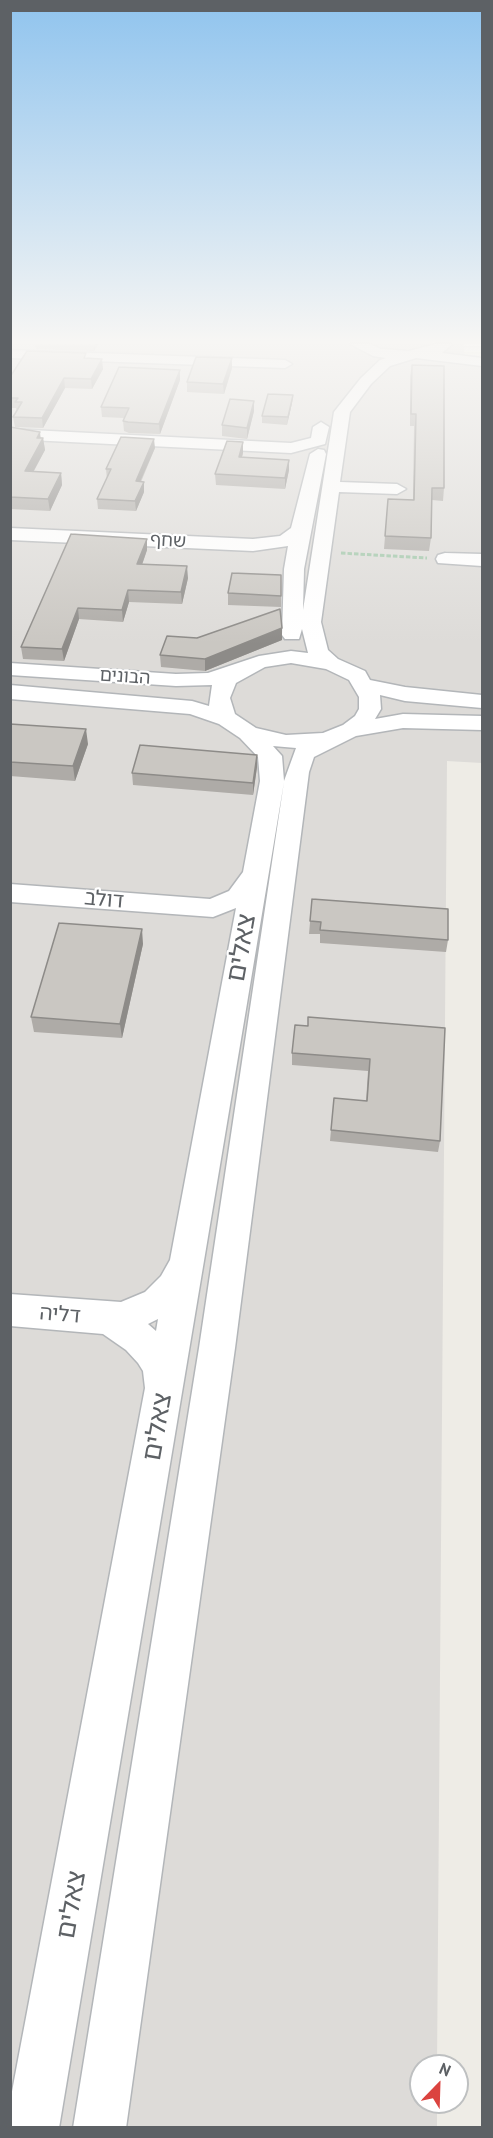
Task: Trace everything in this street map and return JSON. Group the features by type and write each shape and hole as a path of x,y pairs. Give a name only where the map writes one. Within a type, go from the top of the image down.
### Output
{"street":[{"path":"206,444 291,448 314,456 317,463"},
{"path":"291,448 308,444"},
{"path":"270,659 280,654 290,642 294,626 294,569 300,530 317,463 319,444"},
{"path":"337,444 311,622 312,634 318,652 331,663 357,676 365,685 370,697 370,709 363,720 338,735"},
{"path":"331,487 397,489"},
{"name":"שחף","path":"10,534 254,545 284,541 293,537 300,530"},
{"name":"שחף","path":"254,545 283,554 294,569"},
{"path":"445,559 483,560"},
{"path":"270,659 291,657 331,663"},
{"name":"הבונים","path":"10,669 176,680 210,678 270,659"},
{"path":"238,726 220,708 219,698 221,688 239,670"},
{"path":"365,685 405,694 483,701"},
{"name":"הבונים","path":"10,692 192,708 286,742 338,735"},
{"path":"338,735 403,721 483,723"},
{"name":"צאלים","path":"32,2127 272,781 272,767 265,748 238,726"},
{"name":"צאלים","path":"99,2127 217,1348 297,771 304,753 338,735"},
{"name":"דולב","path":"10,892 213,908 238,897 254,875"},
{"name":"דולב","path":"198,908 217,915 237,928 243,941"},
{"name":"דליה","path":"10,1310 109,1319 123,1318 157,1303 172,1287 187,1259"},
{"name":"דליה","path":"109,1319 139,1338 151,1351 161,1367 165,1389"}],"path":[{"path":"321,552 445,559"}],"shaded area":[{"path":"11,444 482,444 482,763 447,761 437,2054 409,2054 409,2114 437,2114 437,2127 11,2128"}],"building":[{"path":"10,444 40,444 25,471 61,473 48,499 10,497"},
{"path":"118,444 152,444 136,481 144,482 135,501 97,499 111,469 106,469"},
{"path":"226,444 243,444 239,457 289,460 285,478 215,474"},
{"path":"415,444 444,444 444,488 432,488 431,538 385,536 388,499 414,500"},
{"path":"71,534 147,539 137,564 187,566 181,592 128,590 122,610 78,608 62,649 21,647"},
{"path":"232,573 281,575 281,596 228,593"},
{"path":"280,609 282,628 205,659 160,655 167,636 197,638"},
{"path":"10,724 86,729 73,766 10,762"},
{"path":"140,745 257,755 253,783 132,773"},
{"path":"312,899 448,909 448,940 320,930 321,922 310,921"},
{"path":"59,923 142,929 120,1024 31,1017"},
{"path":"308,1017 445,1028 440,1141 331,1130 334,1098 367,1101 370,1059 292,1053 295,1025 308,1026"}]}
